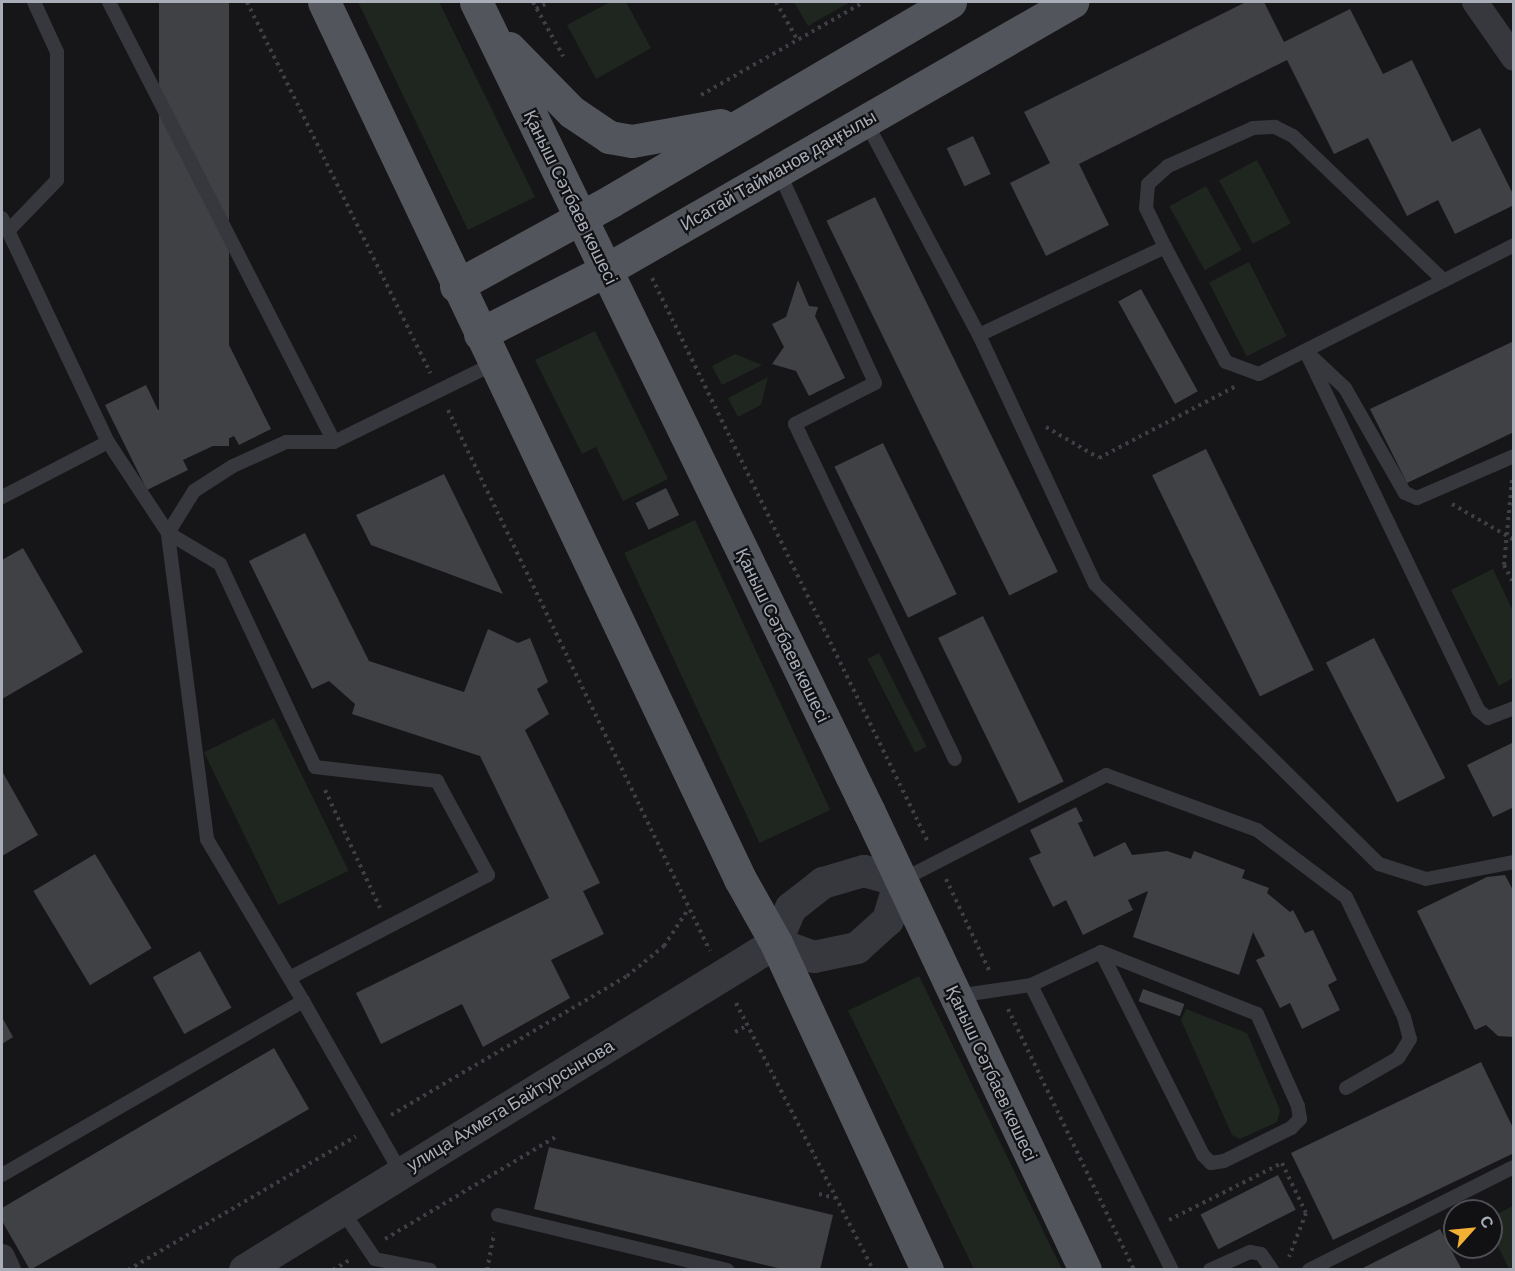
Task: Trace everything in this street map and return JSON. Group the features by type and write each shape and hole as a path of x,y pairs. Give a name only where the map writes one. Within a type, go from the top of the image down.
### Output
{"main road":[{"path":"324,2 456,286 740,879 776,943 921,1267"},
{"path":"456,286 581,218 743,121 950,2"},
{"name":"Исатай Тайманов даңғылы","path":"480,334 606,270 1072,2"},
{"path":"482,14 572,112 609,137 632,141 743,121"},
{"name":"Қаныш Сәтбаев көшесі","path":"482,14 1085,1269"}],"street":[{"path":"1476,2 1514,58"},
{"path":"864,871 900,881 888,920 856,948 814,957 776,943 790,908 823,883 864,871"},
{"name":"улица Ахмета Байтурсынова","path":"246,1269 400,1171 776,943"},
{"path":"2,1257 8,1269"}],"lane":[{"path":"8,231 57,180 57,52 34,2"},
{"path":"109,2 334,442"},
{"path":"865,120 979,335 1095,584 1379,864 1426,879 1514,862"},
{"path":"1444,281 1293,136 1275,127 1253,128 1179,161 1148,184 1146,208 1226,362 1259,374 1306,351 1444,281 1514,245"},
{"path":"778,170 875,383 795,424 955,759"},
{"path":"2,218 108,442 168,533 220,564 315,767 437,781 488,875 291,977"},
{"path":"979,335 1165,247"},
{"path":"1306,351 1346,388 1406,493 1417,498 1514,456"},
{"path":"1306,351 1478,710 1488,718 1514,708"},
{"path":"400,1171 291,977 207,839 168,533 194,491 233,466 286,442 334,442 493,364"},
{"path":"2,497 108,442"},
{"path":"900,881 1106,776 1257,830 1346,897 1404,1017 1410,1039 1398,1058 1346,1088"},
{"path":"955,996 1000,992 1031,985 1101,952 1257,1014 1298,1106 1300,1119 1291,1128 1224,1161 1211,1163 1203,1155 1101,952"},
{"path":"1031,985 1172,1269"},
{"path":"2,1175 303,1001"},
{"path":"1308,1269 1514,1167"},
{"path":"342,1210 375,1259 430,1269"},
{"path":"498,1215 727,1269"},
{"path":"1210,1269 1250,1252 1261,1254 1272,1269"}],"path":[{"path":"247,2 723,977 873,1269"},
{"path":"533,2 568,66"},
{"path":"536,9 549,2"},
{"path":"776,2 797,39"},
{"path":"696,99 864,2"},
{"path":"651,277 1134,1269"},
{"path":"1012,407 1099,458 1259,374"},
{"path":"1513,472 1504,565 1514,584"},
{"path":"1431,492 1514,540"},
{"path":"315,767 388,925"},
{"path":"128,1269 627,976 664,946 689,907"},
{"path":"735,1032 748,1025"},
{"path":"333,1269 557,1136"},
{"path":"1152,1228 1282,1163 1306,1213 1288,1260"},
{"path":"819,1194 836,1198"},
{"path":"487,1269 498,1215"}],"shaded area":[{"path":"358,2 439,2 535,197 468,230"},
{"path":"610,2 626,2 651,48 596,79 567,25"},
{"path":"794,2 850,2 808,26"},
{"path":"1257,160 1291,224 1253,244 1219,180"},
{"path":"1206,186 1241,250 1205,270 1169,206"},
{"path":"1249,262 1287,336 1247,356 1209,282"},
{"path":"595,331 668,479 623,501 596,447 582,454 535,360"},
{"path":"735,354 762,365 722,385 712,366"},
{"path":"768,377 761,405 738,417 728,398"},
{"path":"695,520 830,810 760,843 624,553"},
{"path":"1493,569 1513,611 1513,678 1499,686 1451,590"},
{"path":"879,653 927,747 915,752 867,659"},
{"path":"274,718 349,871 278,905 204,752"},
{"path":"919,976 1062,1269 974,1270 848,1011"},
{"path":"1186,1009 1247,1033 1280,1110 1277,1122 1240,1139 1232,1135 1181,1020"},
{"path":"1513,1206 1513,1269 1509,1269 1503,1257 1503,1211"}],"building":[{"path":"159,2 229,2 229,446 159,446"},
{"path":"1246,2 1264,2 1284,42 1350,9 1383,74 1412,60 1452,142 1480,128 1514,196 1514,205 1455,234 1438,200 1407,216 1368,138 1334,154 1287,60 1079,164 1109,225 1046,256 1010,183 1050,163 1024,112"},
{"path":"973,136 991,174 964,186 947,148"},
{"path":"875,197 1058,572 1009,595 826,221"},
{"path":"798,280 809,306 818,307 815,316 845,378 809,396 796,371 772,364 784,347 772,324 786,317"},
{"path":"1141,289 1198,391 1175,404 1118,302"},
{"path":"191,309 197,320 176,331 187,351 176,357 159,326"},
{"path":"1514,341 1514,432 1407,483 1370,409"},
{"path":"228,343 271,429 239,445 234,436 183,460 188,470 147,490 105,405 146,385 158,410 209,385 196,359"},
{"path":"883,443 957,594 908,618 834,467"},
{"path":"1206,449 1314,670 1260,696 1152,475"},
{"path":"444,474 503,594 371,545 356,515"},
{"path":"666,488 679,515 649,530 635,503"},
{"path":"305,533 369,661 464,692 488,629 518,643 530,638 548,682 537,689 549,714 525,730 600,883 583,891 604,934 551,960 570,998 483,1047 462,1004 381,1044 356,993 549,898 480,756 352,714 355,704 329,681 312,689 249,561"},
{"path":"23,548 83,652 2,699 2,560"},
{"path":"983,616 1064,781 1019,803 938,638"},
{"path":"1374,638 1445,778 1397,802 1326,663"},
{"path":"1514,742 1514,807 1493,817 1467,765"},
{"path":"2,771 38,835 2,856"},
{"path":"1076,807 1083,821 1078,823 1094,857 1125,842 1132,855 1167,851 1191,859 1194,851 1245,870 1242,878 1269,888 1267,893 1290,912 1293,910 1305,933 1313,930 1337,980 1328,985 1340,1010 1302,1029 1290,1003 1280,1008 1256,960 1265,956 1253,932 1239,975 1133,937 1148,891 1128,900 1133,910 1083,935 1066,900 1053,907 1029,858 1041,853 1030,830"},
{"path":"95,854 152,948 90,985 33,891"},
{"path":"1505,875 1514,892 1514,1037 1498,1036 1486,1025 1475,1030 1417,911 1487,877"},
{"path":"200,951 232,1008 184,1034 153,977"},
{"path":"1143,989 1184,1004 1180,1016 1139,1001"},
{"path":"2,1017 13,1037 2,1044"},
{"path":"274,1048 309,1109 30,1270 2,1221 2,1208"},
{"path":"1481,1062 1514,1130 1514,1153 1333,1240 1291,1153"},
{"path":"549,1147 833,1215 820,1270 786,1270 534,1209"},
{"path":"1278,1175 1296,1210 1218,1249 1200,1214"},
{"path":"1440,1229 1443,1235 1443,1259 1456,1259 1462,1270 1359,1270"}]}
